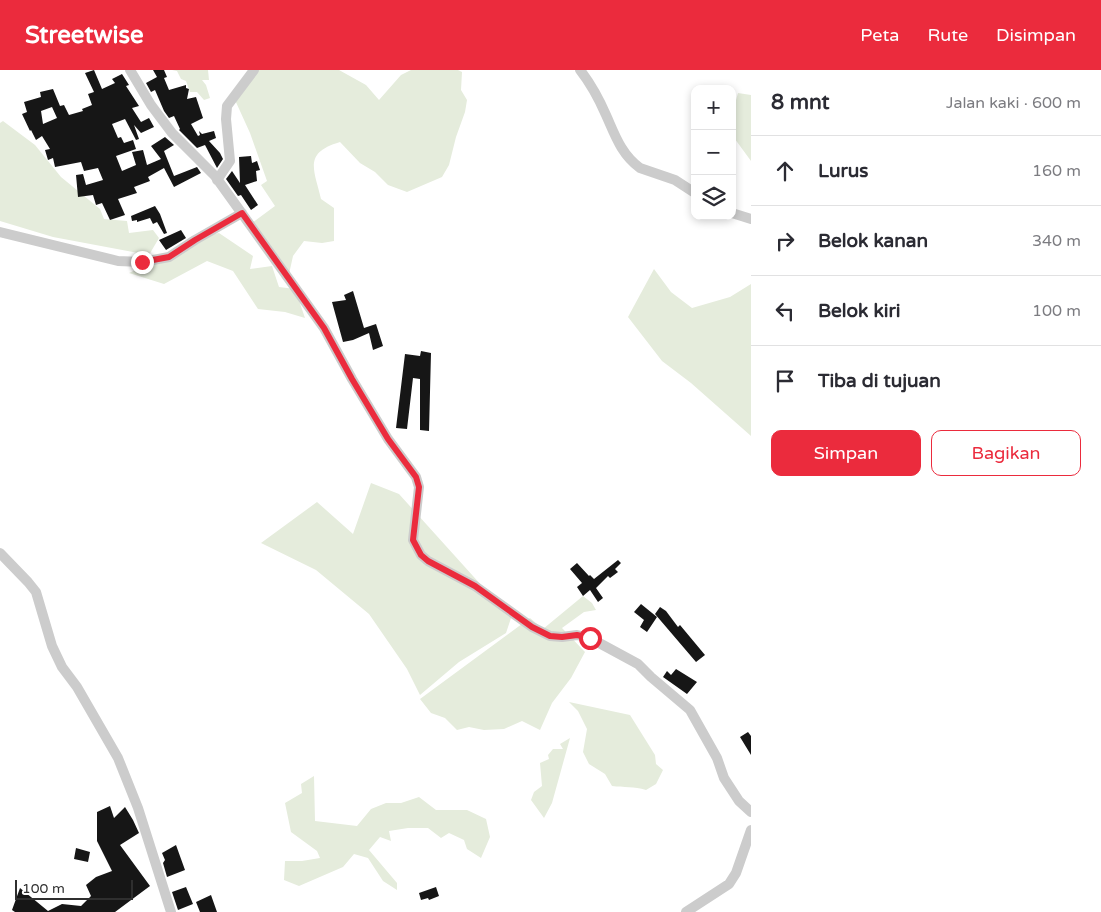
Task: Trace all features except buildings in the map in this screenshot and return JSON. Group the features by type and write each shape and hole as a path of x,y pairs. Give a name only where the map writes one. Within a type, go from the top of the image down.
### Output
{"street":[{"path":"130,70 151,105 172,133 217,180 324,328 384,432 416,477 419,487 413,540 421,555 428,561 475,586 510,612 550,636 577,635 590,638 638,664 690,710 717,758 724,778 739,801 751,812"},
{"path":"217,180 230,161 226,119 228,106 254,70"},
{"path":"580,70 596,94 618,144 636,165 675,180 691,190"},
{"path":"0,232 118,261 142,262 169,257 242,213"},
{"path":"736,214 751,219"},
{"path":"0,553 36,592 52,646 62,667 77,687 118,758 138,808 171,912"},
{"path":"686,912 729,884 740,864 751,830"}],"green space":[{"path":"172,70 208,70 209,80 202,80 206,85 210,98 204,100 197,92 190,92 186,81 181,79 177,71"},
{"path":"257,70 339,70 366,85 379,100 401,75 411,70 458,70 462,72 461,90 467,100 449,165 442,177 407,192 388,185 375,172 360,163 340,142 320,151 314,163 314,171 321,199 334,208 334,241 322,243 304,241 293,256 289,274 252,223 275,206 261,185 267,181 250,133 235,100"},
{"path":"738,93 751,95 751,161 736,140 736,100"},
{"path":"3,121 35,145 61,177 100,209 104,219 127,221 129,233 153,230 159,238 149,255 53,237 0,221 0,123"},
{"path":"219,233 253,256 250,269 272,266 279,287 295,289 305,318 285,312 258,309 233,271 207,261 164,284 129,273 181,249 199,237"},
{"path":"654,269 671,292 692,308 730,297 751,284 751,436 691,383 662,361 628,317"},
{"path":"371,483 399,494 511,618 506,633 459,662 420,695 407,669 369,614 316,570 261,543 317,502 353,534"},
{"path":"583,596 592,603 596,610 584,612 562,628 585,652 571,678 552,703 540,730 522,721 504,729 484,730 469,727 457,730 445,718 431,713 420,699 530,618 543,629"},
{"path":"569,702 630,715 655,755 656,764 663,770 656,784 646,790 612,786 605,774 589,764 583,752 587,729 578,711"},
{"path":"570,738 552,803 544,818 531,800 534,792 542,786 540,763 549,759 548,755 553,749 563,749 560,744"},
{"path":"314,776 315,821 357,826 371,809 386,803 401,803 419,797 436,810 467,810 486,819 490,837 481,858 467,849 464,840 449,833 441,838 428,828 408,828 389,831 391,841 380,837 369,850 397,883 397,890 383,881 368,858 354,854 343,867 299,886 284,880 285,861 320,858 317,851 291,832 285,803 302,793 301,784"}],"route":[{"path":"142,262 169,257 242,213 324,328 388,439 416,477 419,487 413,540 421,555 428,561 475,586 532,627 550,636 577,635 590,638"}]}
